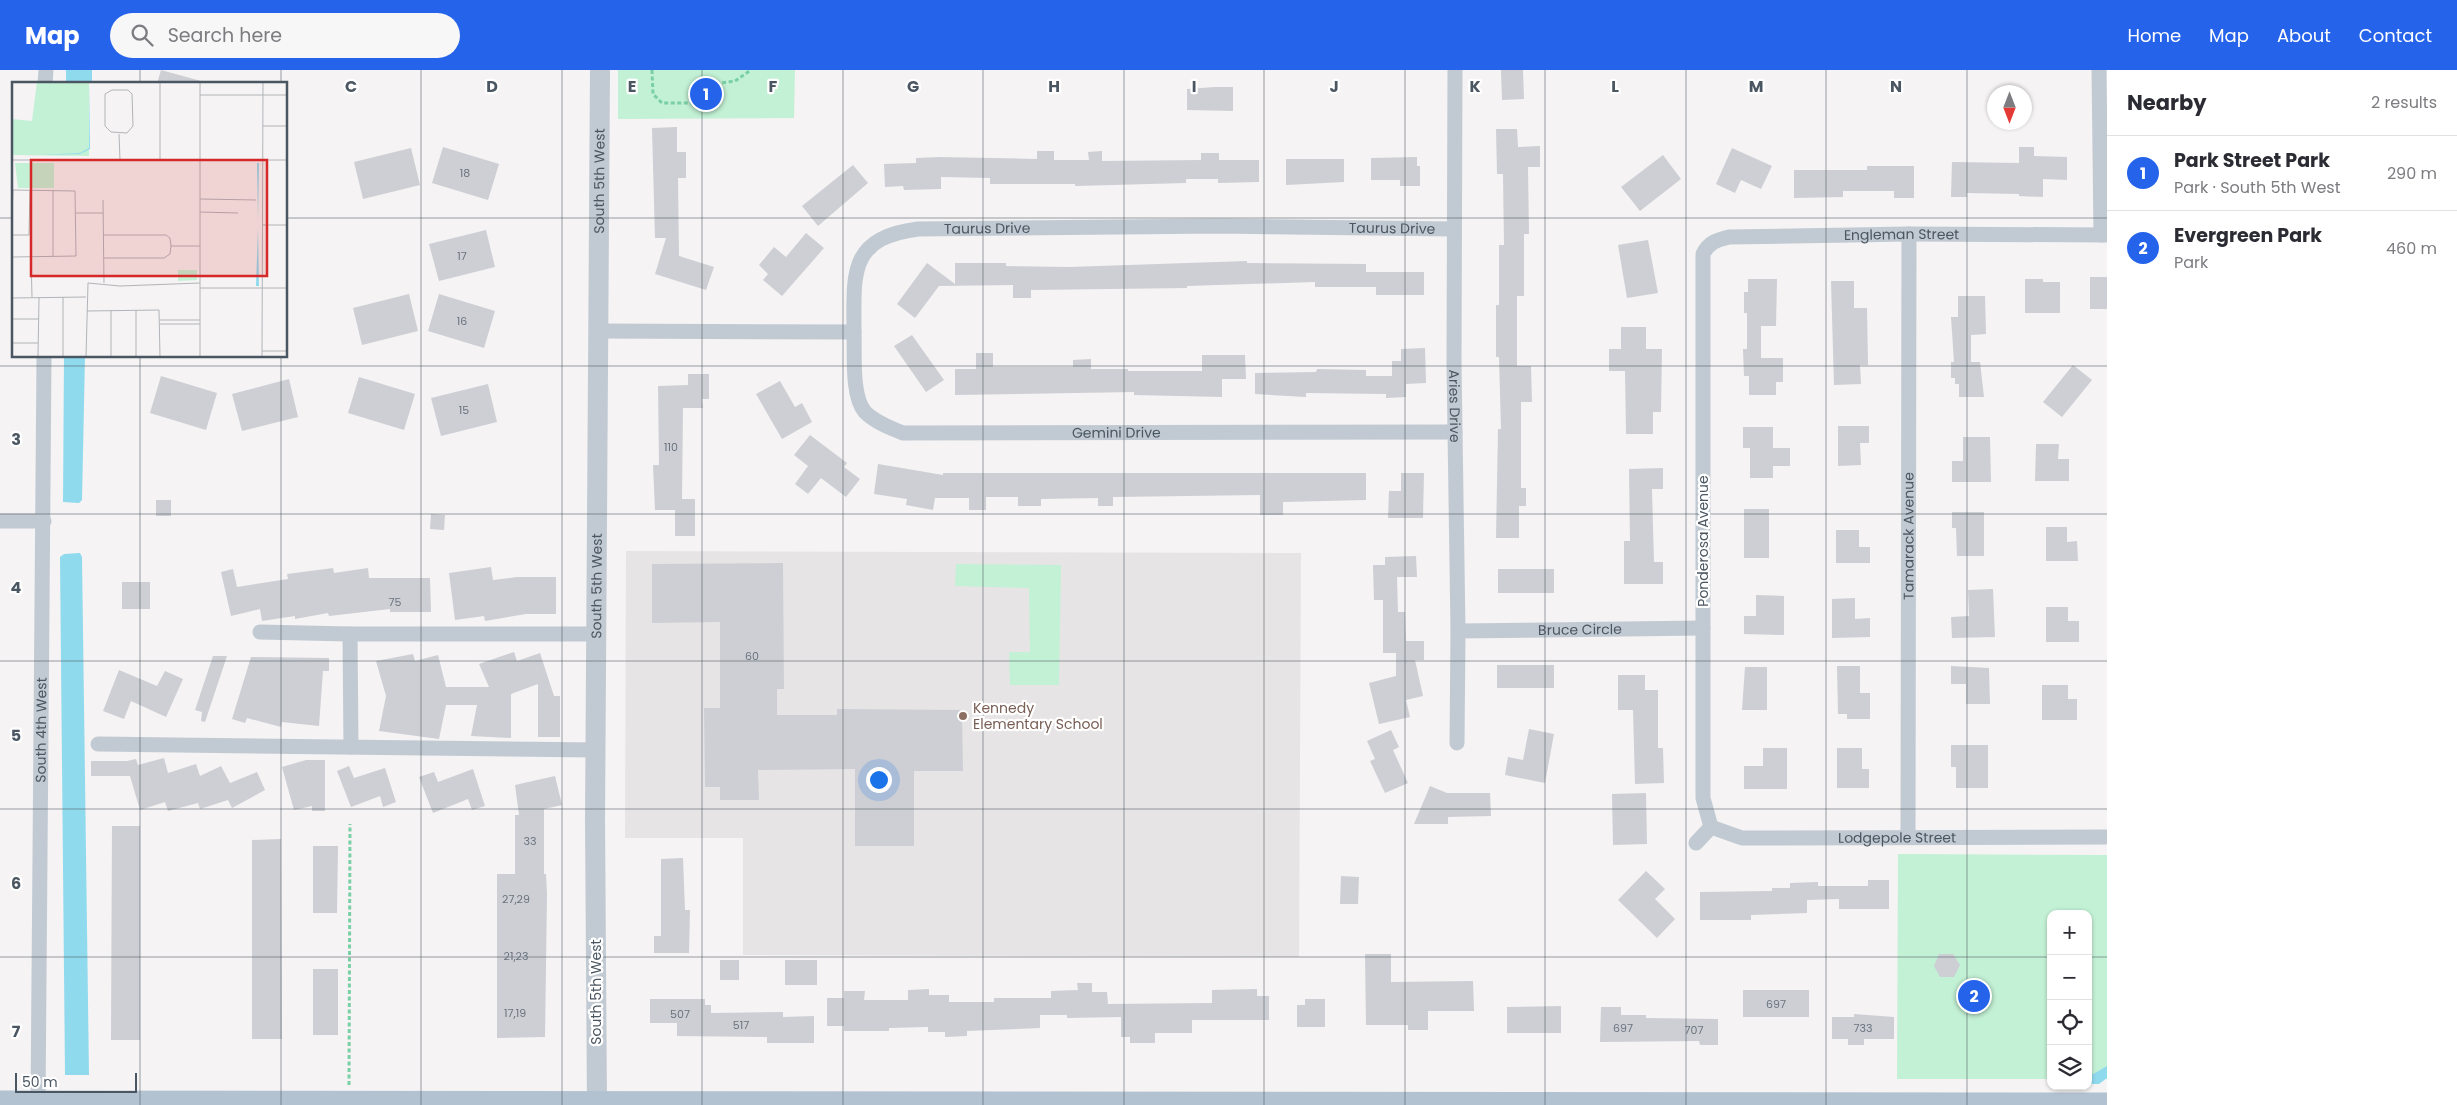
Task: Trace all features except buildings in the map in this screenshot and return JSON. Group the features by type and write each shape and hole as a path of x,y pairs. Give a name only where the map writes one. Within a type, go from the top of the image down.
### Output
{"main road":[{"path":"0,1103 2107,1104"}],"street":[{"name":"South 5th West","path":"597,1104 596,634 600,70"},
{"name":"Aries Drive","path":"1455,70 1457,743"},
{"path":"2099,70 2104,235"},
{"name":"Taurus Drive","path":"854,332 854,280 859,258 866,250 896,232 918,228 1219,226 1454,229"},
{"name":"Engleman Street","path":"1703,254 1707,246 1716,240 1729,237 1909,234 2104,235"},
{"name":"Tamarack Avenue","path":"1908,837 1909,234"},
{"name":"Ponderosa Avenue","path":"1703,254 1703,798 1711,827"},
{"path":"599,331 854,332"},
{"name":"Gemini Drive","path":"854,332 857,395 860,405 870,416 903,433 1455,432"},
{"name":"South 4th West","path":"38,1104 44,358"},
{"path":"0,521 44,521"},
{"name":"Bruce Circle","path":"1458,631 1703,628"},
{"path":"260,632 596,634"},
{"path":"350,634 351,746"},
{"path":"98,744 597,750"},
{"path":"1696,843 1711,827"},
{"name":"Lodgepole Street","path":"1711,827 1742,838 2107,837"}],"path":[{"path":"652,70 653,94 662,103 696,103 721,83 734,81 751,70"},
{"path":"349,1103 350,824"}],"shaded area":[{"name":"Kennedy Elementary School","path":"626,551 1301,553 1299,957 743,955 743,838 625,838"}],"green space":[{"path":"618,70 795,70 794,118 618,119"},
{"path":"956,564 1061,565 1059,685 1010,685 1009,652 1030,652 1029,588 955,586"},
{"path":"1898,854 2107,855 2107,1079 2092,1079 2092,910 2047,910 2047,1079 1897,1079"}],"water":[{"path":"66,70 92,70 92,82 66,82"},
{"path":"64,358 85,358 82,500 79,503 63,502"},
{"path":"80,553 82,557 89,1075 65,1075 60,557 64,554"},
{"path":"2107,1066 2107,1078 2099,1084 2092,1084 2092,1075"}],"place":[{"name":"Park Street Park","path":"706,94"},
{"name":"Kennedy Elementary School","path":"963,716"},
{"name":"Evergreen Park","path":"1974,996"}]}
